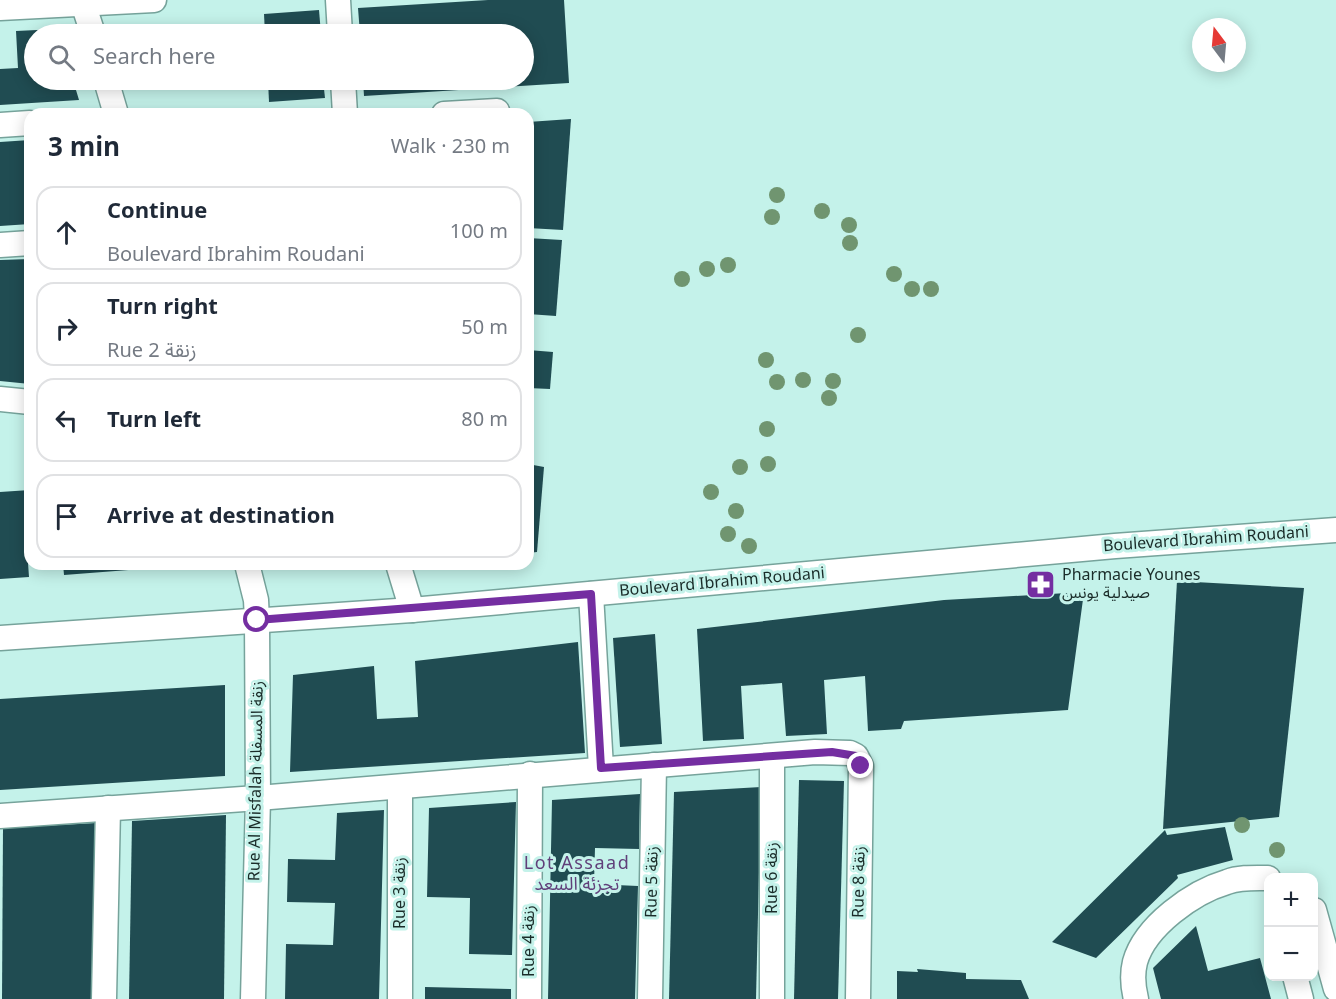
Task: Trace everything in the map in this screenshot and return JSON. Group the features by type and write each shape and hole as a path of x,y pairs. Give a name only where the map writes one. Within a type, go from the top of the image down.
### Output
{"street":[{"path":"0,8 154,0"},
{"path":"338,0 339,24"},
{"path":"83,2 90,24"},
{"path":"109,90 114,108"},
{"path":"344,90 345,108"},
{"path":"0,125 24,123"},
{"path":"0,245 24,243"},
{"path":"0,399 24,401"},
{"name":"Boulevard Ibrahim Roudani","path":"0,638 412,609 1115,546 1336,530"},
{"name":"Rue Al Misfalah زنقة المسفلة","path":"248,570 256,600 257,620 258,798 253,999"},
{"path":"400,570 412,609"},
{"path":"591,594 601,768"},
{"name":"Rue 8 زنقة","path":"772,757 815,752 850,753 856,756 861,766 858,999"},
{"path":"0,816 400,787 601,768 772,757"},
{"name":"Rue 6 زنقة","path":"772,757 772,999"},
{"name":"Rue 5 زنقة","path":"650,999 654,765"},
{"name":"Rue 4 زنقة","path":"529,999 530,774"},
{"name":"Rue 3 زنقة","path":"400,787 400,999"},
{"path":"104,999 108,808"},
{"path":"1136,999 1133,983 1135,962 1157,928 1181,905 1202,892 1229,881 1264,878"},
{"path":"1318,920 1331,952 1336,989"},
{"path":"1296,981 1301,999"}],"building":[{"path":"488,0 564,0 569,83 534,85 534,24 359,24 358,8"},
{"path":"319,10 320,24 264,24 264,14"},
{"path":"16,31 24,31 24,90 76,90 79,100 0,105 0,69 18,68"},
{"path":"268,90 324,90 325,98 269,102"},
{"path":"364,90 459,90 364,96"},
{"path":"571,119 563,230 534,228 534,122"},
{"path":"24,140 24,224 0,226 0,142"},
{"path":"534,238 562,240 556,316 534,314"},
{"path":"24,259 24,383 0,381 0,260"},
{"path":"534,350 553,352 550,389 534,388"},
{"path":"534,465 544,467 537,552 534,552"},
{"path":"24,490 24,570 29,570 29,577 0,579 0,492"},
{"path":"64,570 128,570 64,575"},
{"path":"1177,581 1304,588 1279,817 1163,829"},
{"path":"1084,592 1068,710 904,721 901,729 868,731 865,676 824,680 827,734 786,736 782,683 741,686 744,739 703,741 697,629 944,600"},
{"path":"655,634 662,744 620,747 613,638"},
{"path":"578,642 585,753 290,772 293,675 374,666 377,719 418,717 415,661"},
{"path":"225,685 225,776 0,790 0,699"},
{"path":"799,780 844,781 838,999 794,999"},
{"path":"761,787 756,999 669,999 674,792"},
{"path":"640,794 639,849 595,848 594,884 638,886 635,999 548,999 552,800"},
{"path":"516,802 512,955 469,954 470,898 427,897 429,808"},
{"path":"384,810 379,999 285,999 286,944 333,945 335,903 287,902 288,859 335,860 337,813"},
{"path":"226,815 224,999 129,999 132,821"},
{"path":"96,823 94,999 2,999 3,828"},
{"path":"1225,827 1233,860 1177,875 1178,878 1096,958 1052,942 1165,830 1167,835"},
{"path":"1196,926 1208,971 1260,958 1264,981 1266,981 1271,999 1161,999 1153,968"},
{"path":"917,969 966,973 966,979 1021,980 1029,999 897,999 897,971 918,972"},
{"path":"425,987 511,989 511,999 425,999"}],"place":[{"name":"Pharmacie Younes صيدلية يونس","path":"1041,584"}],"district":[{"name":"Lot Assaad تجزئة السعد","path":"577,873"}],"route":[{"path":"257,620 591,594 601,768 815,752 850,753 856,756 861,766"}]}
